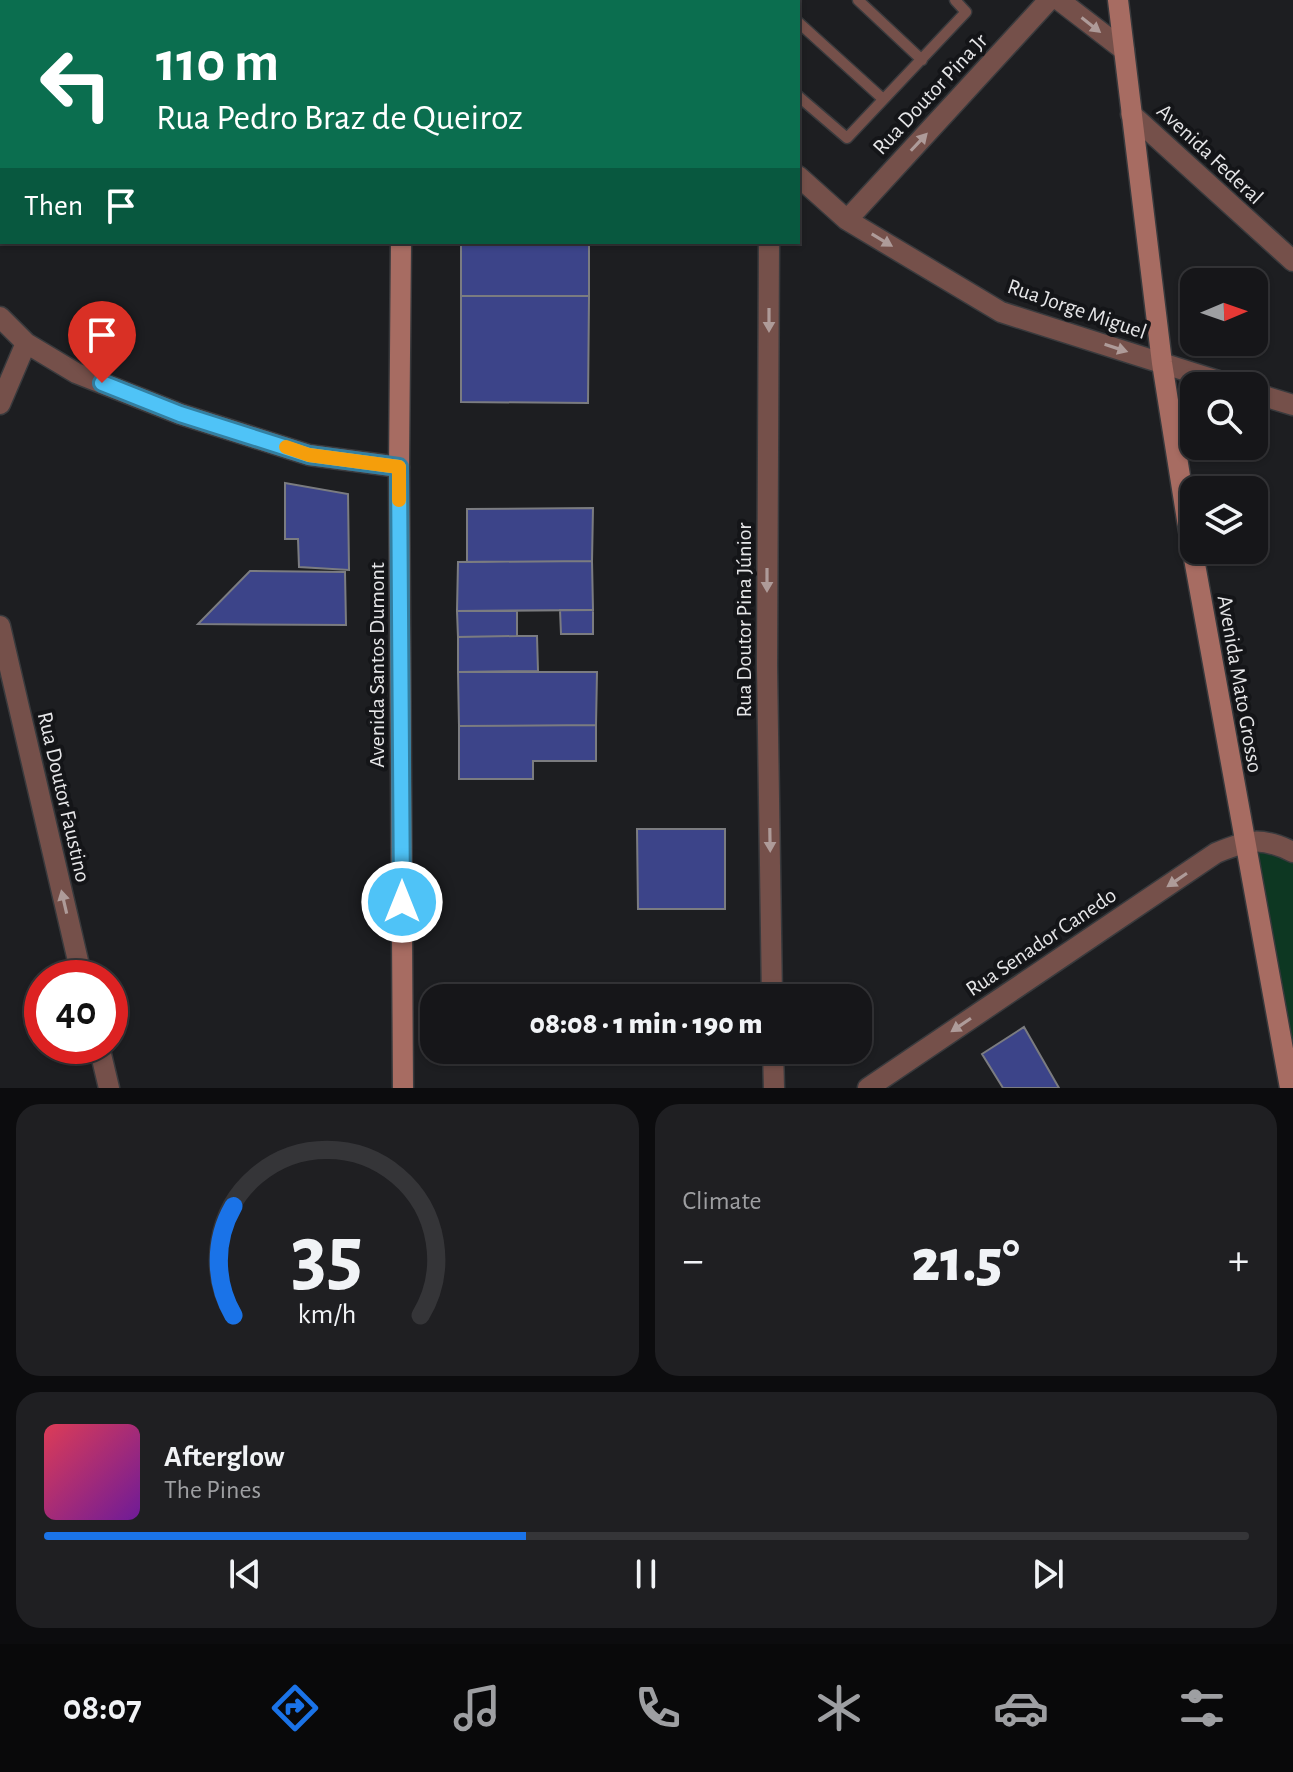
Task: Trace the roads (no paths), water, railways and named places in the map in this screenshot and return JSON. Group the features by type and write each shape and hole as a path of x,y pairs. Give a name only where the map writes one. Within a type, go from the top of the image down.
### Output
{"main road":[{"name":"Avenida Mato Grosso","path":"1118,0 1162,363 1244,842 1290,1088"},
{"name":"Avenida Santos Dumont","path":"401,244 399,467 403,1088"}],"street":[{"name":"Rua Doutor Pina Jr","path":"847,220 1049,0"},
{"path":"1059,0 1124,50"},
{"name":"Avenida Federal","path":"1131,114 1293,261"},
{"name":"Rua Jorge Miguel","path":"800,178 847,220 1001,312 1190,372"},
{"name":"Rua Doutor Pina Júnior","path":"769,244 767,666 772,984"},
{"path":"0,317 26,343 76,373 180,414 309,455 399,467"},
{"path":"0,404 26,343"},
{"path":"1268,397 1293,405"},
{"name":"Rua Doutor Faustino","path":"0,626 78,960"},
{"path":"1244,842 1271,840 1293,852"},
{"name":"Rua Senador Canedo","path":"868,1088 1216,853 1244,842"},
{"path":"103,1064 109,1088"},
{"path":"773,1064 774,1088"}],"lane":[{"path":"858,0 922,60"},
{"path":"800,98 847,138 966,12 955,0"},
{"path":"800,24 883,99"}]}
